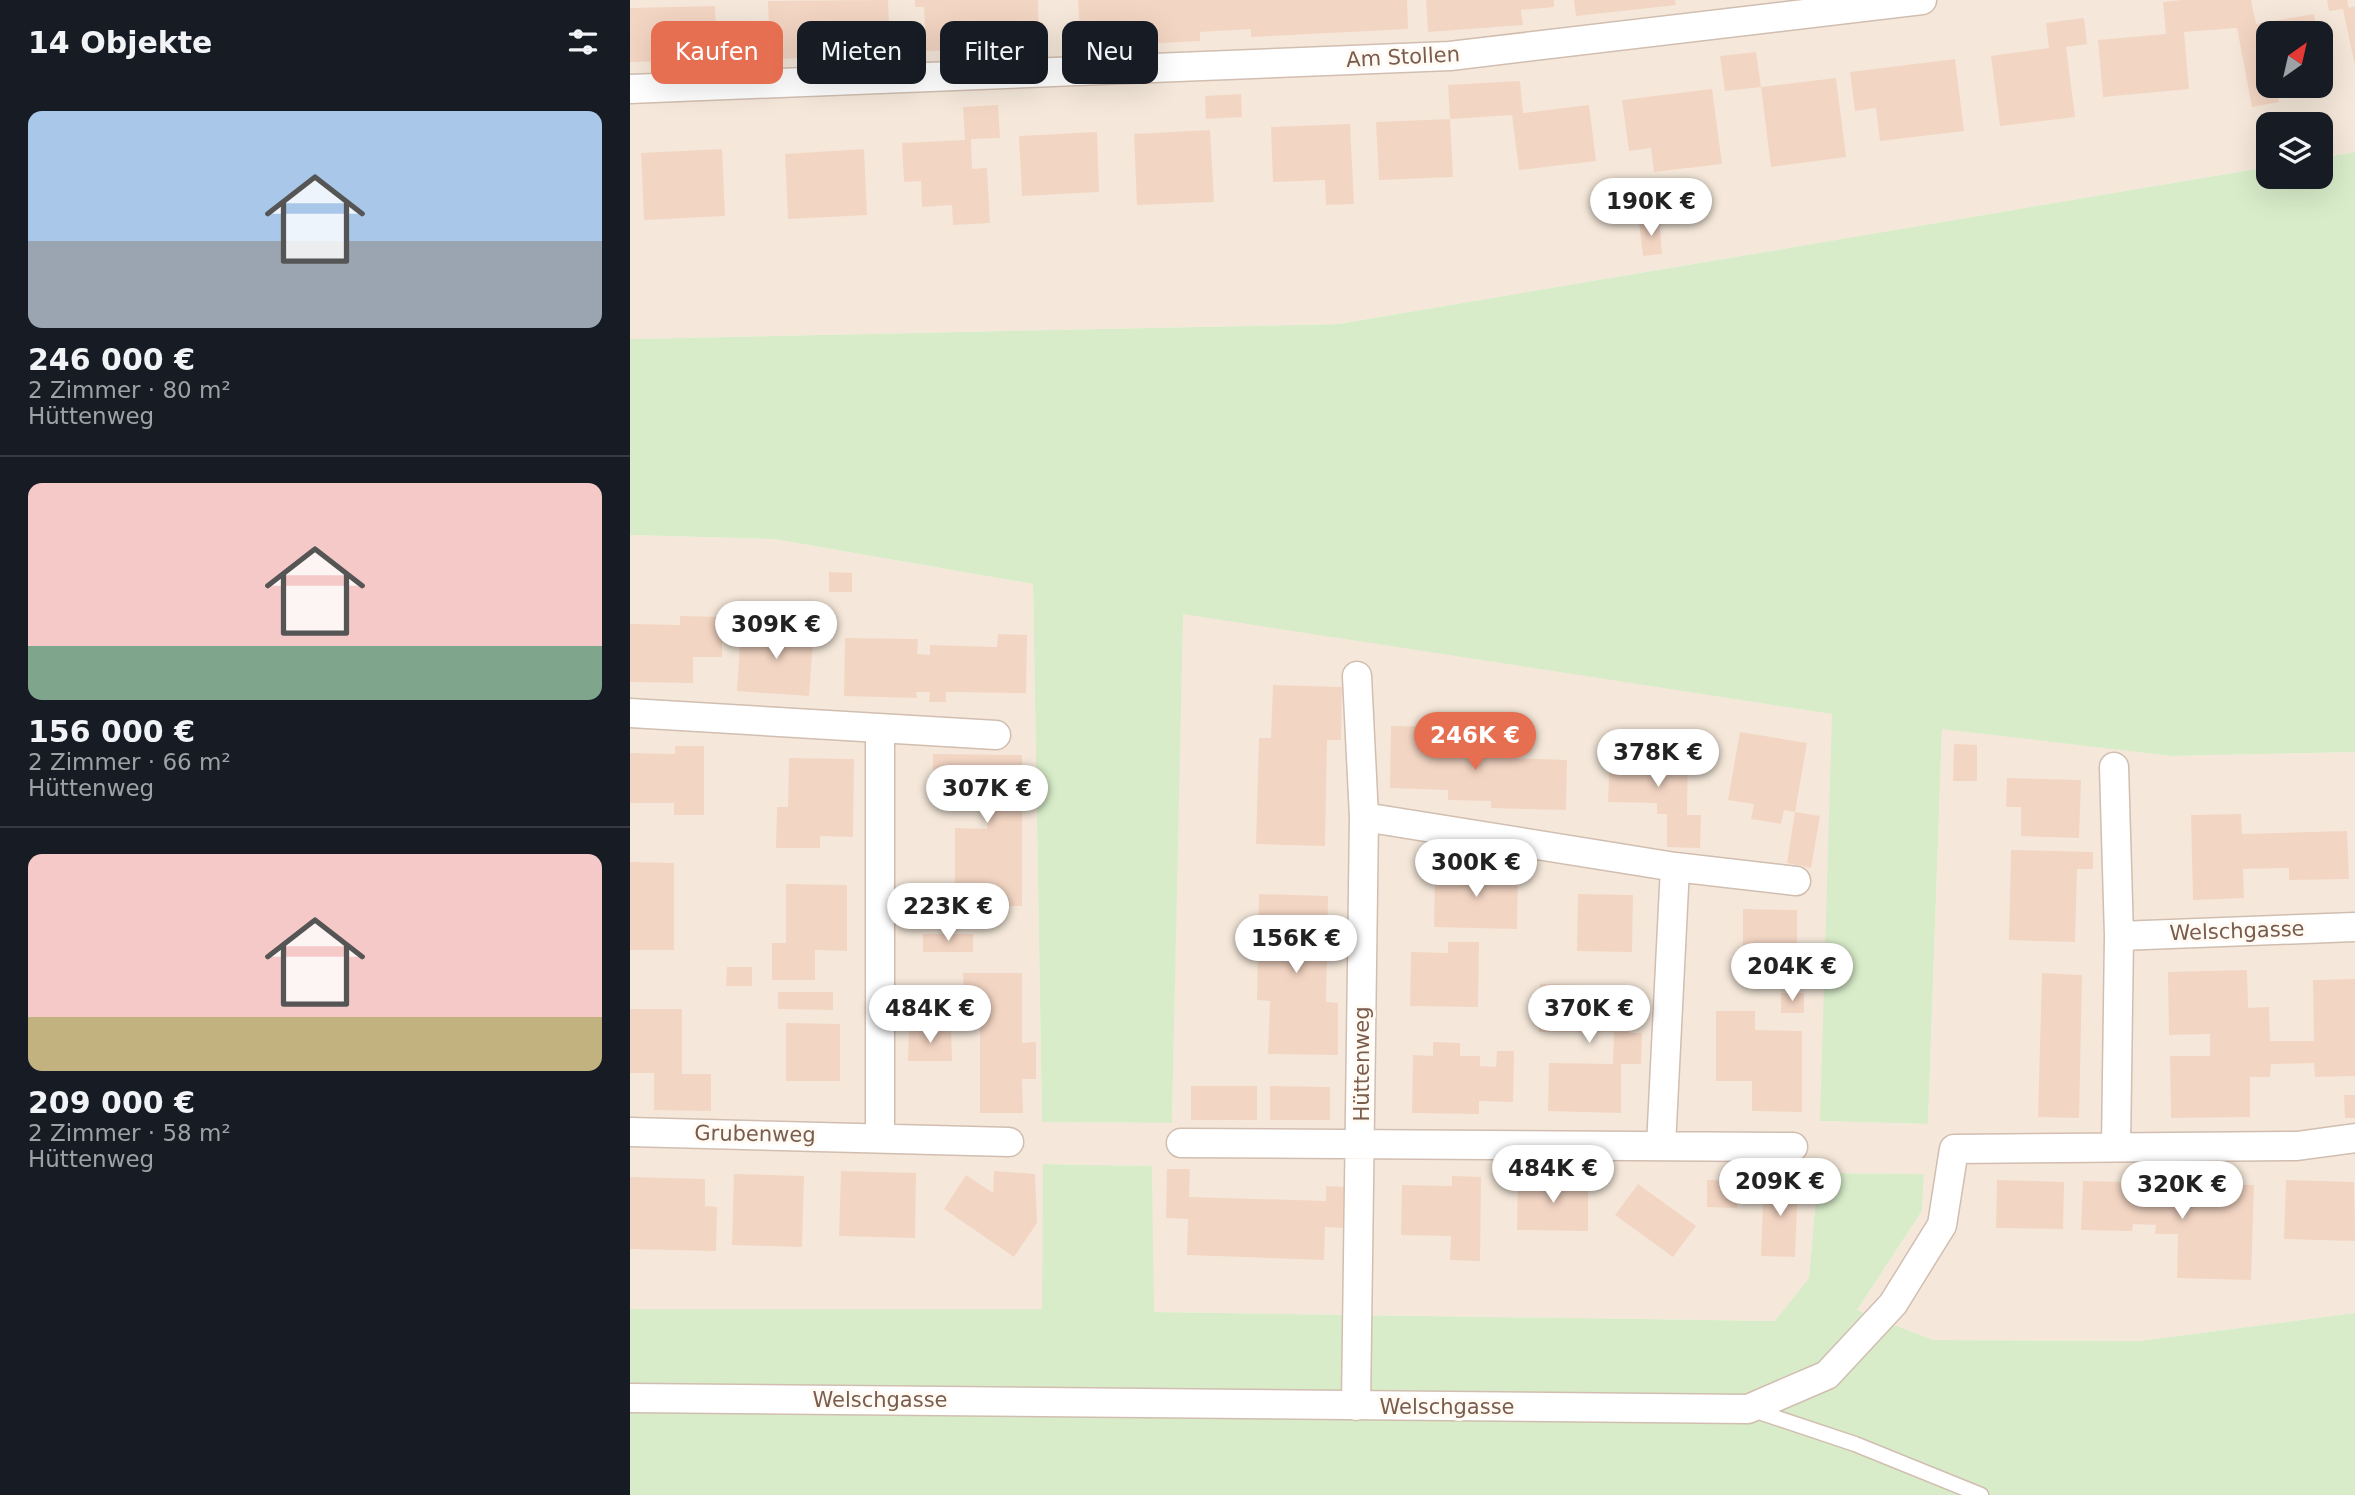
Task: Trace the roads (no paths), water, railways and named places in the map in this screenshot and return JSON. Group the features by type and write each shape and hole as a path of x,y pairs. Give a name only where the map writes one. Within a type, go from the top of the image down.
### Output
{"street":[{"name":"Am Stollen","path":"630,89 1450,56 1922,0"},
{"name":"Hüttenweg","path":"1356,1406 1362,1144 1364,817 1357,676"},
{"path":"630,713 996,735"},
{"path":"880,730 880,1137"},
{"path":"2114,767 2119,936 2116,1147"},
{"path":"1364,817 1675,867 1797,881"},
{"path":"1661,1146 1675,867"},
{"name":"Welschgasse","path":"2119,936 2355,927"},
{"name":"Grubenweg","path":"630,1132 1010,1142"},
{"name":"Welschgasse","path":"630,1398 1748,1409 1827,1375 1894,1304 1942,1225 1954,1149 2297,1146 2355,1138"},
{"name":"Hüttenweg","path":"1181,1143 1793,1147"}],"lane":[{"path":"1748,1409 1854,1444 1981,1495"}]}
